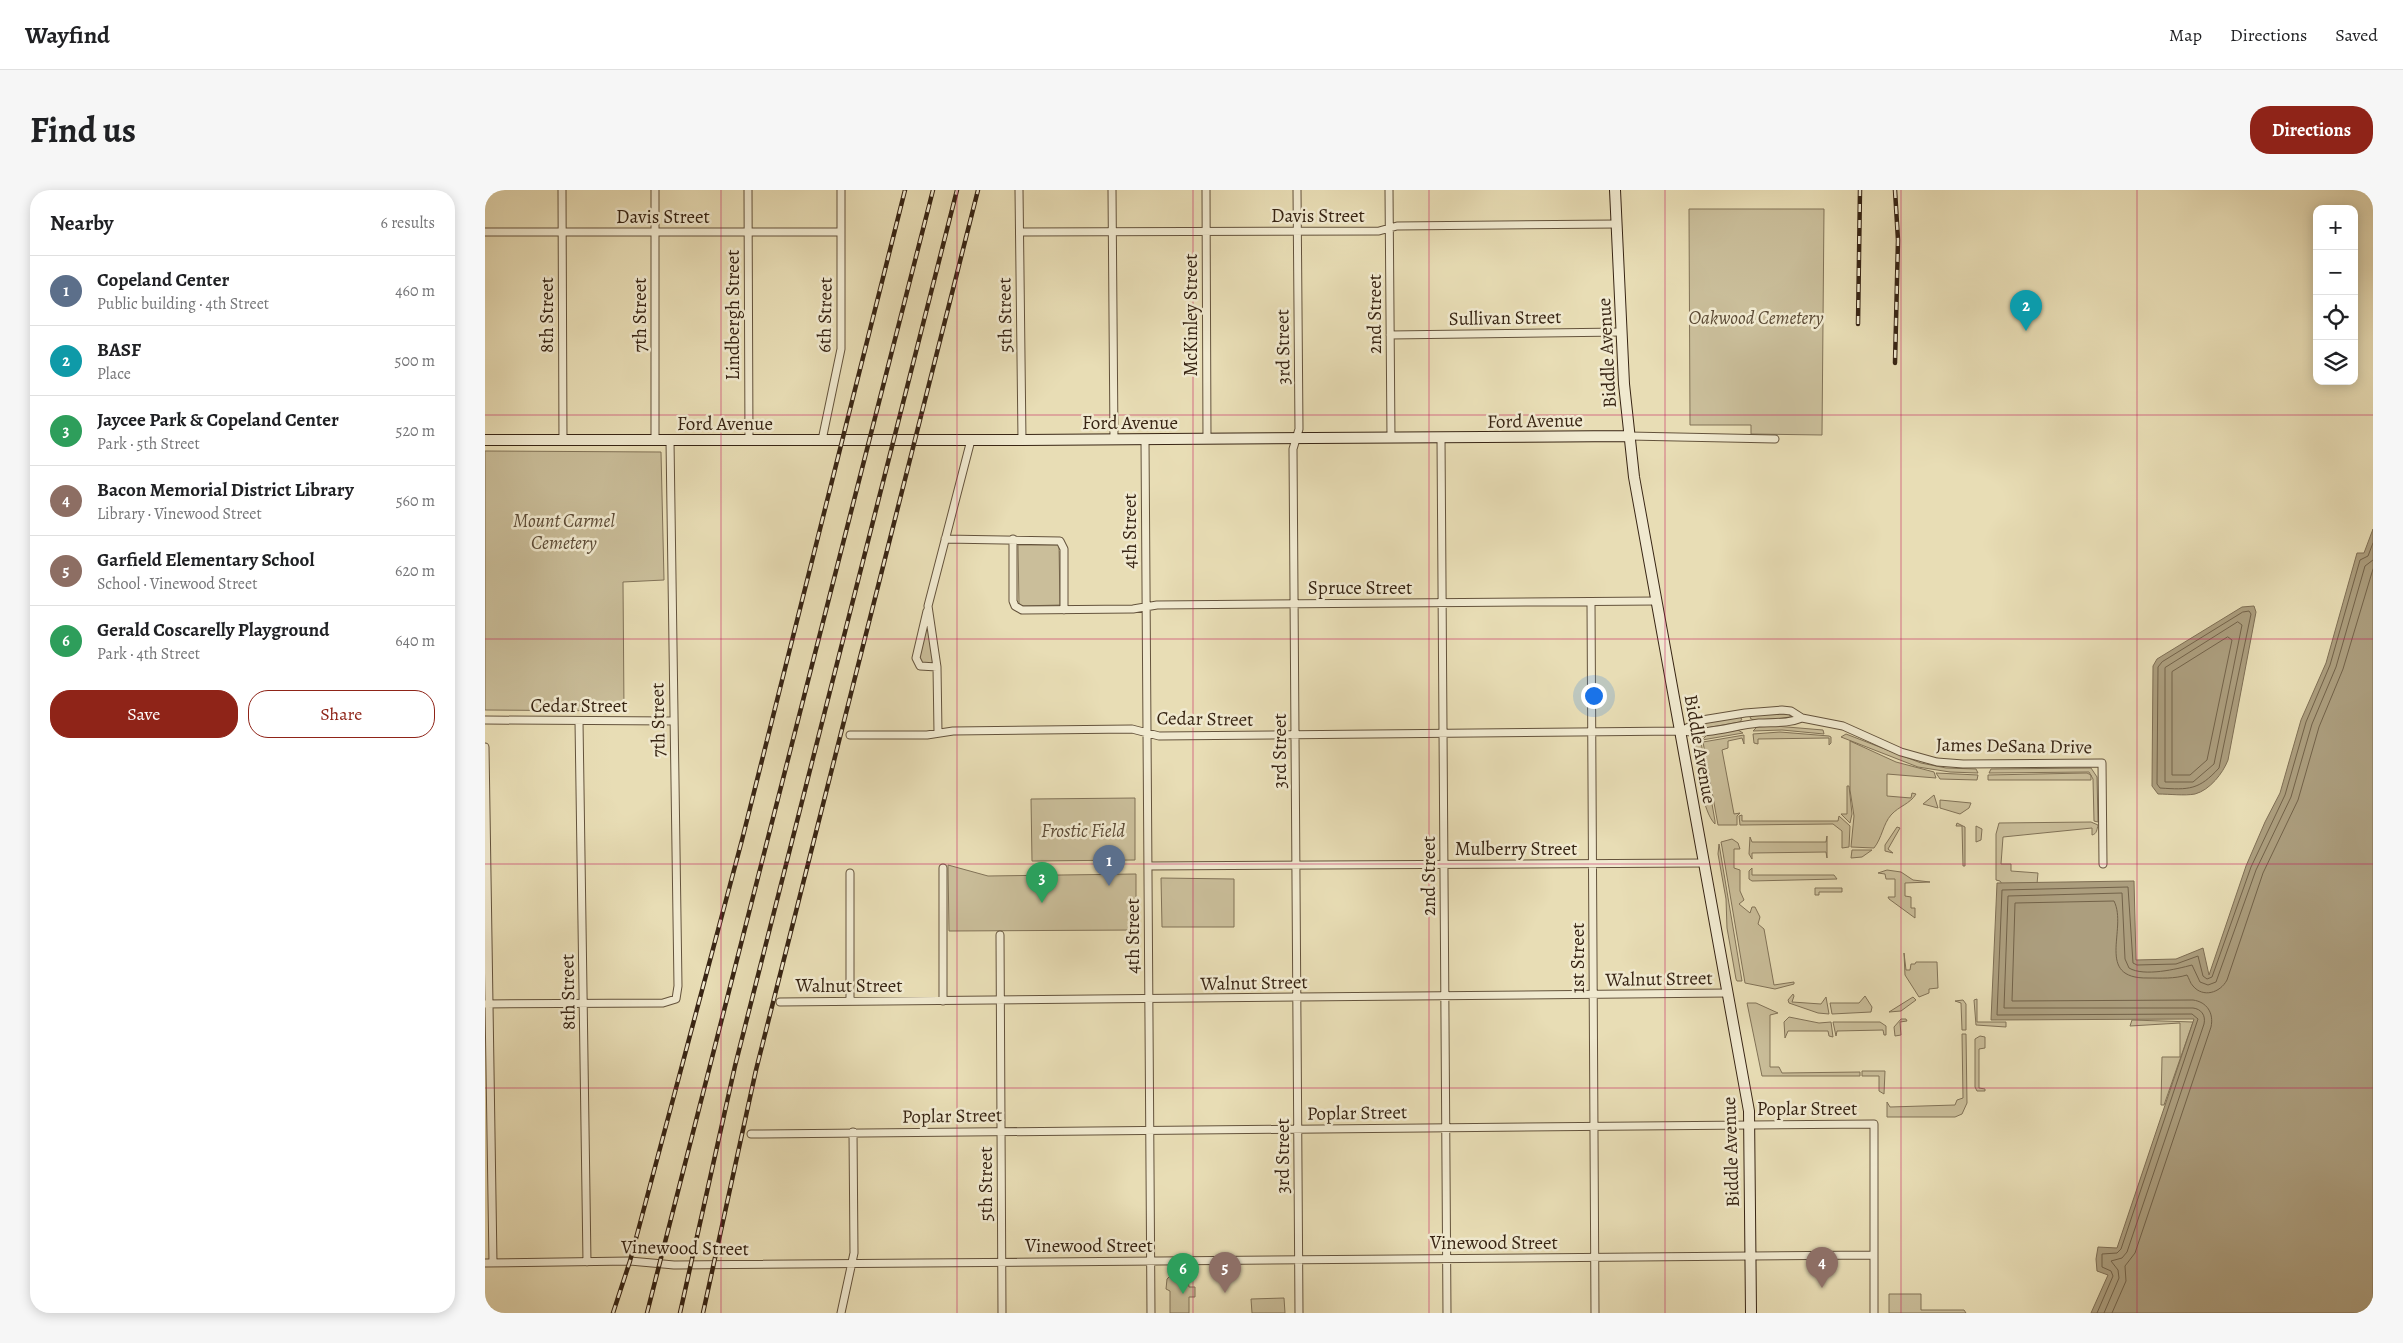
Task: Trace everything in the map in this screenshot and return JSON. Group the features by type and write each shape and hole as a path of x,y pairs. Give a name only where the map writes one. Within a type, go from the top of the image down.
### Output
{"main road":[{"name":"Biddle Avenue","path":"1615,190 1621,332 1634,477 1749,1110 1751,1313"},
{"name":"Ford Avenue","path":"485,440 1145,440 1629,436"}],"street":[{"name":"8th Street","path":"562,190 563,440"},
{"name":"7th Street","path":"655,190 655,441"},
{"name":"Lindbergh Street","path":"748,190 749,440"},
{"name":"6th Street","path":"822,440 841,349 841,190"},
{"name":"5th Street","path":"1019,190 1022,440"},
{"path":"1112,190 1114,440"},
{"name":"McKinley Street","path":"1206,190 1207,439"},
{"name":"3rd Street","path":"1297,190 1299,429 1293,449 1299,1313"},
{"name":"2nd Street","path":"1389,190 1391,438"},
{"name":"Davis Street","path":"1020,232 1379,231 1389,228 1617,224"},
{"name":"Davis Street","path":"485,232 841,232"},
{"name":"Sullivan Street","path":"1390,335 1621,332"},
{"name":"Ford Avenue","path":"1629,436 1775,439"},
{"name":"2nd Street","path":"1441,438 1447,1313"},
{"path":"937,668 920,666 916,658 971,440"},
{"name":"4th Street","path":"1145,440 1151,1313"},
{"name":"7th Street","path":"584,1003 663,1003 676,999 678,986 670,441"},
{"path":"945,539 1055,540 1062,544 1065,610"},
{"name":"Spruce Street","path":"1013,539 1013,601 1015,606 1022,610 1294,604 1657,601"},
{"name":"1st Street","path":"1591,602 1595,1313"},
{"path":"928,606 937,668 938,734"},
{"name":"James DeSana Drive","path":"1681,731 1702,720 1754,711 1791,711 1801,718 1843,726 1901,752 1937,762 1963,764 2102,763 2103,864"},
{"name":"James DeSana Drive","path":"1681,731 1701,733 1759,723 1790,723 1801,718"},
{"name":"Cedar Street","path":"485,720 674,721"},
{"name":"8th Street","path":"579,721 587,1262"},
{"name":"Cedar Street","path":"850,735 938,734 953,731 1122,729 1135,729 1159,736 1681,731"},
{"path":"485,747 489,1263"},
{"name":"Mulberry Street","path":"1148,866 1705,863"},
{"path":"943,868 943,1001"},
{"path":"850,874 850,1001"},
{"name":"5th Street","path":"1000,935 1002,1313"},
{"name":"Walnut Street","path":"780,1002 1728,993"},
{"path":"487,1004 584,1003"},
{"name":"Poplar Street","path":"751,1134 1873,1124 1874,1255"},
{"path":"841,1313 854,1251 853,1132"},
{"path":"1874,1255 1874,1313"},
{"name":"Vinewood Street","path":"489,1263 851,1264 1874,1255"}],"green space":[{"name":"Oakwood Cemetery","path":"1689,209 1824,209 1822,435 1751,434 1751,425 1690,425"},
{"name":"Mount Carmel Cemetery","path":"485,451 661,452 664,580 623,582 624,711 485,710"},
{"path":"1018,545 1059,545 1060,605 1019,606"},
{"path":"928,606 937,667 927,668 916,658"},
{"path":"1789,714 1791,718 1753,720 1750,718 1751,716"},
{"path":"1739,717 1742,719 1740,722 1706,728 1705,723"},
{"path":"1775,726 1823,730 1824,734 1782,730 1753,731 1757,727"},
{"path":"1738,730 1743,733 1702,740 1707,735"},
{"path":"1780,732 1829,736 1831,737 1831,743 1829,745 1829,738 1758,739 1758,744 1754,743 1753,734"},
{"path":"1846,734 1921,763 1946,768 1976,769 1978,773 1950,772 1918,767 1841,737"},
{"path":"1744,735 1744,744 1742,738 1728,741 1728,748 1722,750 1734,814 1740,813 1737,816 1737,825 1718,825 1703,742"},
{"path":"1850,741 1896,762 1934,772 1936,778 1887,774 1887,796 1911,798 1912,793 1916,794 1891,815 1874,848 1851,847 1854,816 1850,790"},
{"path":"1701,742 1715,824 1707,810 1699,778 1695,750 1696,744"},
{"path":"2091,768 2097,777 2098,822 2094,821 2093,779 2089,772 1989,773 1991,769"},
{"path":"1936,773 1978,775 1977,780 1940,779"},
{"path":"2087,773 2091,775 2091,780 1988,780 1988,775"},
{"path":"1847,786 1849,786 1852,814 1850,823 1841,814 1847,814"},
{"path":"1934,795 1938,808 1923,804"},
{"name":"Frostic Field","path":"1135,798 1135,860 1032,861 1031,799"},
{"path":"1940,800 1971,803 1969,808 1960,814 1940,808"},
{"path":"1742,815 1742,821 1838,821 1839,816 1850,826 1849,847 1842,848 1842,831 1833,824 1740,825 1739,816"},
{"path":"2091,822 2098,825 2096,832 2092,835 2092,828 2003,837 2001,864 2011,864 2011,871 2038,873 2037,884 2002,884 1996,880 1996,834 1999,823"},
{"path":"1957,823 1965,827 1965,866 1963,866 1962,826 1956,826"},
{"path":"1976,826 1982,829 1981,840 1976,842"},
{"path":"1897,827 1900,828 1888,849 1893,853 1885,851 1885,845"},
{"path":"1827,836 1827,858 1826,852 1752,853 1752,859 1749,854 1750,837 1752,842 1826,842"},
{"path":"1732,839 1738,843 1740,849 1734,849 1734,868 1740,870 1740,891 1744,900 1739,904 1750,913 1752,907 1755,907 1760,917 1758,924 1764,929 1774,985 1794,982 1794,984 1775,989 1745,983 1721,842"},
{"path":"1719,844 1742,981 1737,981 1736,979 1727,928 1726,899 1718,854"},
{"path":"1852,850 1872,850 1862,857 1851,858"},
{"path":"948,865 988,876 1136,874 1136,930 949,931"},
{"path":"1752,868 1752,875 1834,875 1837,879 1752,881 1749,879 1749,871"},
{"path":"1887,870 1901,872 1913,880 1930,882 1905,883 1905,896 1911,897 1911,908 1915,908 1915,918 1889,899 1888,897 1895,897 1895,879 1886,879 1885,874 1878,873"},
{"path":"1161,878 1234,879 1234,927 1162,927"},
{"path":"1815,888 1842,888 1842,892 1819,892 1819,895 1815,895"},
{"path":"1904,953 1906,970 1910,970 1911,964 1916,962 1937,962 1938,988 1929,989 1929,993 1919,997 1905,975"},
{"path":"1793,994 1792,1002 1821,1004 1826,997 1829,1014 1818,1013 1789,1003 1788,1000"},
{"path":"1865,996 1872,1007 1871,1012 1832,1014 1830,1003 1859,1003"},
{"path":"1913,997 1916,1000 1901,1011 1889,1012"},
{"path":"1977,999 1977,1022 2006,1022 2006,1027 1976,1025 1974,1000"},
{"path":"1963,1000 1966,1004 1966,1030 1962,1030 1961,1003 1955,1001"},
{"path":"1747,1003 1756,1003 1778,1013 1770,1015 1770,1067 1779,1067 1782,1073 1860,1072 1860,1076 1762,1076"},
{"path":"1789,1017 1819,1023 1831,1022 1833,1037 1829,1036 1828,1031 1788,1031 1785,1038 1784,1022"},
{"path":"1901,1019 1906,1019 1907,1021 1900,1022 1901,1035 1895,1036 1894,1027"},
{"path":"2132,1020 2193,1022 2164,1105 2161,1105 2162,1057 2180,1057 2180,1023 2130,1026"},
{"path":"1833,1022 1880,1022 1886,1026 1886,1035 1884,1035 1883,1030 1837,1031 1836,1036"},
{"path":"1962,1034 1966,1034 1967,1103 1962,1114 1955,1117 1887,1117 1887,1102 1890,1107 1955,1105 1957,1100 1963,1098"},
{"path":"1980,1036 1985,1037 1985,1048 1979,1049 1979,1088 1985,1089 1985,1091 1977,1091 1975,1087 1975,1039"},
{"path":"1862,1071 1885,1071 1884,1094 1879,1091 1879,1076 1862,1076"},
{"path":"1170,1276 1185,1276 1188,1279 1189,1287 1195,1287 1195,1297 1189,1297 1189,1313 1170,1313 1170,1291 1166,1289 1167,1279"},
{"path":"1889,1294 1921,1294 1921,1310 1964,1310 1966,1313 1889,1313"},
{"path":"1284,1298 1285,1313 1252,1313 1251,1299"}],"water":[{"path":"2373,529 2373,1313 2091,1313 2108,1275 2097,1271 2098,1247 2117,1248 2194,1019 1991,1020 1997,883 2134,881 2136,960 2176,959 2203,948 2209,975 2246,866 2280,793 2301,720 2326,663 2357,553 2364,553"},
{"path":"2254,606 2256,612 2226,765 2215,780 2201,792 2186,795 2158,794 2152,786 2153,666 2157,659 2242,607"}],"railway":[{"path":"613,1313 630,1261 742,840 905,190"},
{"path":"647,1313 933,190"},
{"path":"680,1313 735,1066 957,190"},
{"path":"703,1313 756,1070 978,190"},
{"path":"1858,324 1860,190"},
{"path":"1895,190 1898,240 1895,363"}],"place":[{"name":"BASF","path":"2026,331"},
{"name":"Copeland Center","path":"1109,886"},
{"name":"Jaycee Park & Copeland Center","path":"1042,903"},
{"name":"Bacon Memorial District Library","path":"1822,1288"},
{"name":"Garfield Elementary School","path":"1225,1293"},
{"name":"Gerald Coscarelly Playground","path":"1183,1294"}]}
